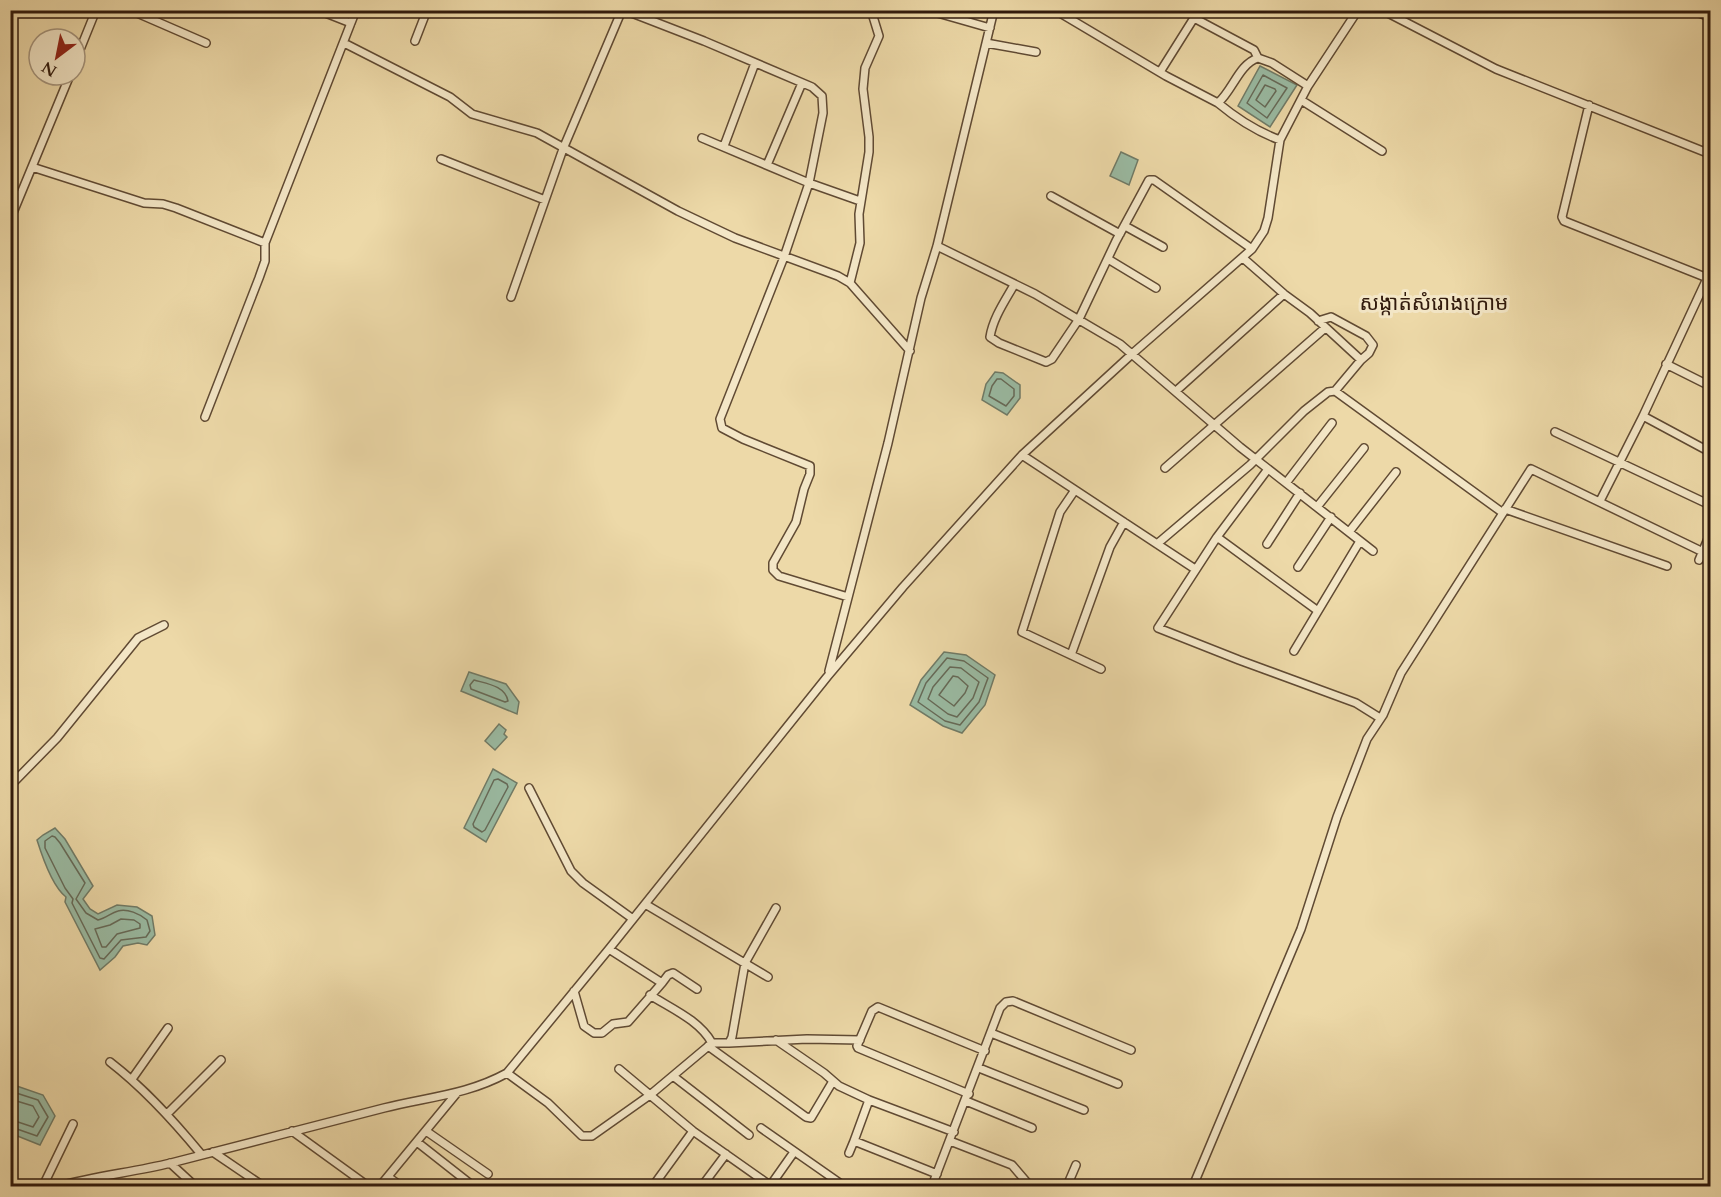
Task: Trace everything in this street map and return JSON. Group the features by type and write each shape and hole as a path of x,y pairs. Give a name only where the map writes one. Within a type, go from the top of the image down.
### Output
{"street":[{"path":"87,32 96,10"},
{"path":"130,10 206,43"},
{"path":"318,10 351,23"},
{"path":"205,417 259,278 264,261 265,243 356,10"},
{"path":"415,41 427,10"},
{"path":"511,297 564,149 623,10 704,41 818,90 823,101 823,114 809,183 784,256 720,420 722,428 743,440 810,466 810,474 796,522 773,562 773,570 779,576 848,597"},
{"path":"850,283 860,243 860,201 869,152 863,89 865,68 879,36 871,10"},
{"path":"927,10 990,28"},
{"path":"827,677 910,351 921,298 937,246 994,10"},
{"path":"1055,10 1160,72 1218,103 1267,135 1280,140"},
{"path":"1160,72 1199,10"},
{"path":"59,1186 91,1177 170,1163 414,1101 456,1094 489,1083 507,1073 827,677 903,587 1022,454 1252,249 1264,231 1268,218 1280,140 1308,86 1358,10"},
{"path":"1382,10 1496,69 1710,154"},
{"path":"1691,10 1710,17"},
{"path":"1194,18 1254,50 1258,58 1272,63 1308,86"},
{"path":"986,43 1036,52"},
{"path":"344,44 450,97 472,114 531,131 678,211 735,238 838,276 850,283 910,351"},
{"path":"1218,103 1226,96 1247,63 1258,58"},
{"path":"724,146 755,63"},
{"path":"768,165 801,83"},
{"path":"10,220 65,87"},
{"path":"1301,100 1382,152"},
{"path":"1589,105 1562,217 1564,221 1709,276 1600,501"},
{"path":"702,138 809,183 860,201"},
{"path":"441,159 545,200"},
{"path":"32,167 144,203 163,204 176,208 265,243"},
{"path":"1014,285 991,328 990,337 999,343 1046,362 1058,352 1079,319 1149,180 1155,180 1252,249"},
{"path":"1051,196 1120,234"},
{"path":"1125,226 1163,248"},
{"path":"937,246 978,264 1120,344 1255,459 1373,551"},
{"path":"1243,258 1361,360"},
{"path":"1108,259 1156,288"},
{"path":"1176,391 1284,294"},
{"path":"1157,544 1255,459 1304,411 1328,392 1335,391 1369,353 1373,345 1366,336 1331,317 1318,321"},
{"path":"1165,468 1325,328"},
{"path":"1666,364 1710,386"},
{"path":"1335,391 1504,511 1667,566"},
{"path":"1643,416 1710,452"},
{"path":"1286,483 1332,423"},
{"path":"1555,432 1710,505"},
{"path":"1317,507 1364,448"},
{"path":"1022,454 1195,569"},
{"path":"1268,469 1217,537 1158,628 1356,703 1380,718"},
{"path":"1193,1186 1301,929 1337,817 1367,739 1380,718 1401,673 1531,469 1703,552"},
{"path":"1349,532 1396,472"},
{"path":"1075,490 1060,512 1022,632 1101,669"},
{"path":"1267,544 1300,493"},
{"path":"1298,567 1331,518"},
{"path":"1071,655 1110,547 1124,522"},
{"path":"1700,560 1710,534"},
{"path":"1217,537 1318,611"},
{"path":"1294,651 1360,541"},
{"path":"10,786 57,738 138,638 164,625"},
{"path":"529,788 571,871 583,883 633,919"},
{"path":"645,904 768,977"},
{"path":"729,1043 746,963 776,908"},
{"path":"609,949 662,984"},
{"path":"574,991 584,1026 594,1033 602,1033 613,1024 628,1022 668,975 673,973 697,989"},
{"path":"650,995 696,1024 706,1033 710,1045 811,1118 833,1081"},
{"path":"934,1186 1000,1008 1006,1002 1013,1001 1131,1050"},
{"path":"985,1051 878,1007 872,1011 858,1048 1032,1128"},
{"path":"132,1078 168,1028"},
{"path":"991,1033 1118,1084"},
{"path":"507,1073 548,1103 582,1136 587,1137 650,1095 710,1045 776,1040 860,1040"},
{"path":"776,1040 839,1086 869,1100 954,1132"},
{"path":"168,1113 221,1060"},
{"path":"110,1062 132,1078 168,1113 201,1154"},
{"path":"979,1068 1084,1110"},
{"path":"619,1069 693,1131 771,1186 794,1152"},
{"path":"673,1076 749,1135"},
{"path":"380,1186 456,1094"},
{"path":"849,1153 869,1100"},
{"path":"43,1186 73,1124"},
{"path":"761,1128 844,1186"},
{"path":"292,1131 368,1186"},
{"path":"426,1131 488,1174"},
{"path":"653,1186 693,1131"},
{"path":"854,1141 938,1174"},
{"path":"950,1141 1012,1166 1030,1186"},
{"path":"417,1142 473,1186"},
{"path":"213,1152 263,1186"},
{"path":"702,1186 726,1154"},
{"path":"170,1163 185,1184 195,1186"},
{"path":"1067,1186 1076,1165"},
{"path":"388,1177 400,1186"}],"water":[{"path":"1260,66 1297,85 1270,127 1238,106"},
{"path":"1121,152 1138,160 1129,185 1110,176"},
{"path":"995,372 1003,373 1020,385 1020,398 1007,415 982,400 986,384"},
{"path":"944,652 966,655 995,675 985,705 962,733 943,726 910,705 921,680"},
{"path":"469,672 506,684 519,702 517,714 461,691"},
{"path":"499,724 506,730 504,734 507,737 495,750 485,741"},
{"path":"493,769 517,783 486,842 464,828"},
{"path":"55,828 65,839 93,886 83,899 90,909 98,914 117,905 137,907 152,916 155,935 147,945 138,943 123,946 115,957 100,970 65,902 66,897 48,871 37,840"},
{"path":"11,1084 43,1095 55,1116 40,1145 15,1135 11,1145"}],"district":[{"name":"សង្កាត់សំរោងក្រោម","path":"1434,303"}]}
